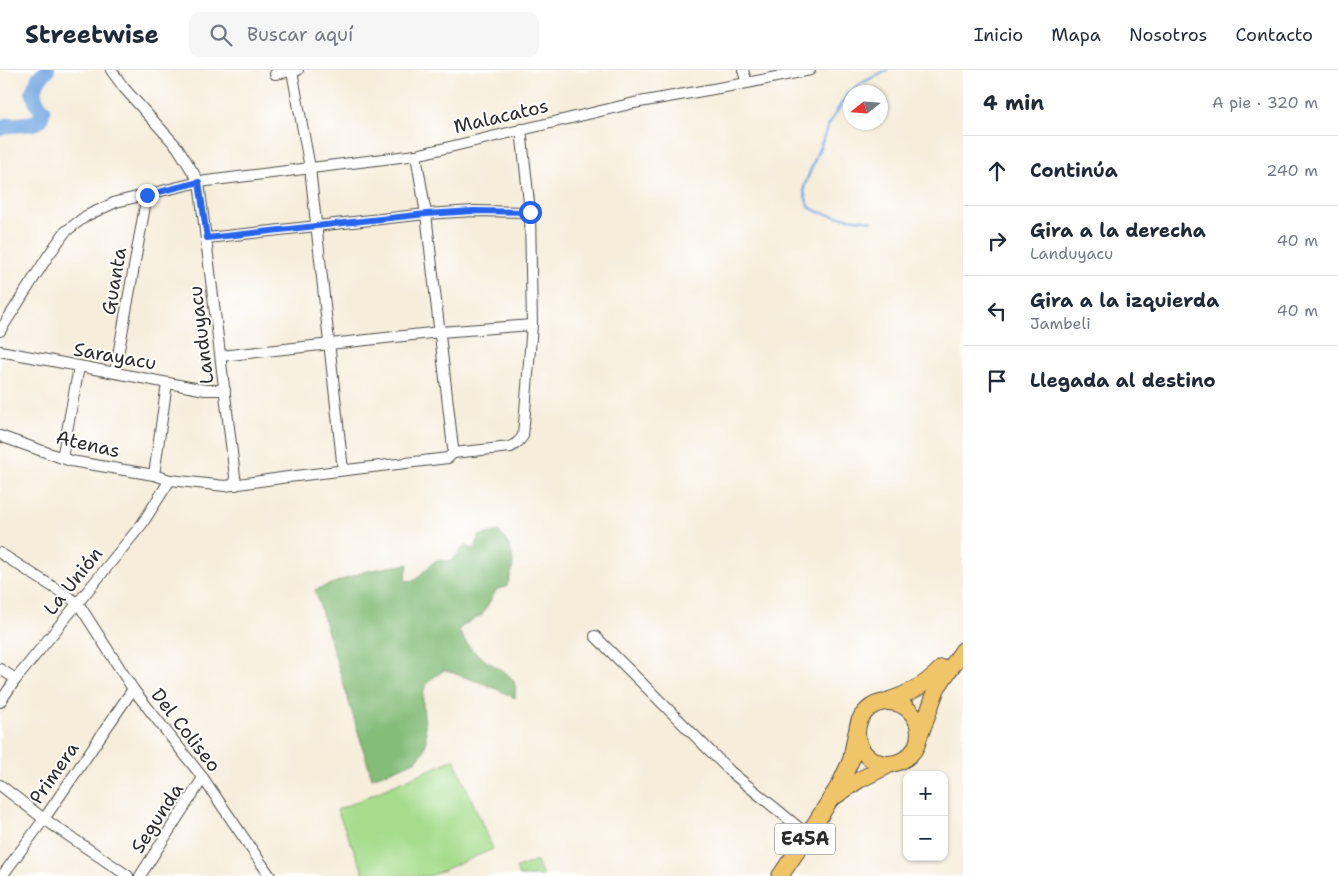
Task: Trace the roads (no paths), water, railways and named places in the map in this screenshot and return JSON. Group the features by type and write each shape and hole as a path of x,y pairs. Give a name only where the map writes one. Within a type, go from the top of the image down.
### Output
{"highway":[{"path":"963,648 937,688 913,752 897,763 891,764 878,762 867,755 859,745 857,732 863,713 873,705 909,694 928,682 963,648"},
{"path":"886,701 899,703 910,710 919,727 919,740"},
{"name":"E45A","path":"780,876 840,784 851,760 857,732"},
{"name":"E45A","path":"828,802 853,784 891,764"}],"street":[{"path":"111,70 124,88 178,148 199,182"},
{"path":"275,74 295,70 317,225 344,470"},
{"path":"743,70 747,83"},
{"name":"Malacatos","path":"0,331 65,232 86,216 116,202 199,182 416,155 634,103 810,70"},
{"name":"Atenas","path":"0,436 62,458 154,475 170,480 225,486 288,476 448,458 453,453 510,447 523,436 532,325 530,212 521,129"},
{"path":"416,155 426,214 453,453"},
{"name":"Landuyacu","path":"199,182 236,485"},
{"name":"Guanta","path":"115,372 147,195"},
{"path":"207,238 426,214 474,211 530,212"},
{"path":"221,356 440,332 532,325"},
{"name":"Sarayacu","path":"0,351 205,390 225,390"},
{"path":"62,458 79,367"},
{"path":"154,475 167,383"},
{"name":"La Unión","path":"0,702 16,679 142,524 170,480"},
{"path":"0,553 78,603"},
{"name":"Del Coliseo","path":"78,603 133,689 203,778 270,876"},
{"path":"595,636 730,772 808,835"},
{"path":"0,669 16,679"},
{"name":"Primera","path":"2,876 44,819 133,689"},
{"name":"Segunda","path":"140,876 203,778"},
{"path":"0,785 44,819 128,876"}],"waterway":[{"path":"0,128 10,125 31,124 40,120 43,110 37,104 33,92 39,78 47,70"},
{"path":"872,221 829,215 813,209 807,202 804,187 829,124 848,93 862,83 887,70"}]}
